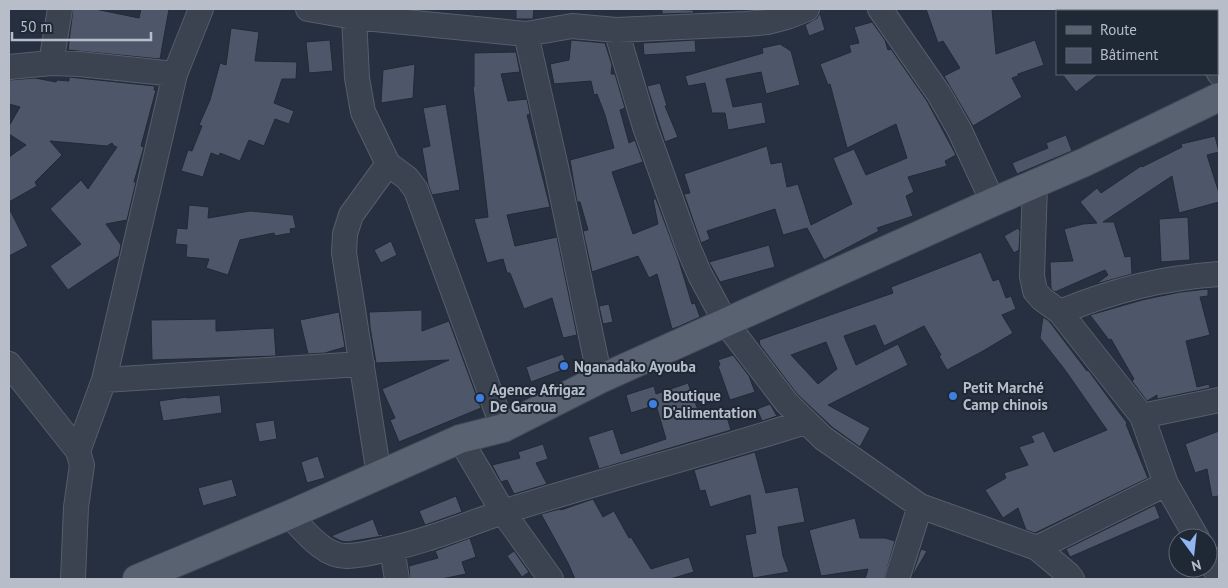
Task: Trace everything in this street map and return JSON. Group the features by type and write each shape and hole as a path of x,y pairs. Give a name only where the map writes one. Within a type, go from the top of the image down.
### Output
{"main road":[{"path":"138,579 289,515 460,439 503,428 600,380 1035,185 1219,97"}],"street":[{"path":"51,63 60,9"},
{"path":"78,451 104,380 176,74 202,9"},
{"path":"308,9 354,17 526,34 572,26 616,30 768,22 807,9"},
{"path":"880,9 939,94 994,202"},
{"path":"354,17 358,78 363,112 388,164 407,178 416,190 503,428"},
{"path":"616,30 644,128 700,275 726,322 786,403 823,438 920,506 1037,548 1072,579"},
{"path":"526,34 558,176 600,380"},
{"path":"9,67 51,63 79,64 176,74"},
{"path":"379,475 344,253 345,234 351,215 388,164"},
{"path":"1035,185 1032,276 1035,291 1042,299 1060,312 1142,416 1166,484 1192,528"},
{"path":"1060,312 1148,283 1186,276 1219,274"},
{"path":"9,364 78,451 82,465 76,507 72,579"},
{"path":"104,380 362,364"},
{"path":"1142,416 1219,400"},
{"path":"289,515 318,544 331,553 345,556 392,549 503,512 805,422"},
{"path":"460,439 503,512 551,579"},
{"path":"1037,548 1166,484"},
{"path":"897,579 920,506"},
{"path":"392,549 397,579"}],"building":[{"path":"73,9 95,9 139,18 141,9 169,9 160,59 68,50"},
{"path":"516,9 534,9 533,19 516,19"},
{"path":"662,9 693,10 694,13 662,14"},
{"path":"926,9 992,9 996,54 1035,40 1044,65 1012,78 1022,97 973,126 944,76 960,68 943,41 938,43"},
{"path":"820,13 825,30 809,36 805,25 817,18"},
{"path":"872,22 885,40 888,50 891,49 927,101 956,155 945,161 947,166 908,177 914,192 906,196 913,216 877,228 879,231 824,260 807,228 783,235 775,209 707,231 710,239 701,243 684,194 690,193 684,174 767,146 771,164 782,162 787,187 798,184 811,225 852,204 833,158 854,149 866,175 907,158 896,124 847,148 830,84 828,85 820,64 851,52 849,45 859,43 854,27"},
{"path":"231,28 259,32 255,61 297,62 296,79 282,79 274,103 294,111 289,124 275,119 264,146 249,140 240,161 220,153 219,156 211,153 203,177 181,171 188,150 192,151 202,126 199,125 210,100 220,63 226,65"},
{"path":"330,40 333,71 309,73 306,42"},
{"path":"571,40 605,43 612,65 611,74 615,74 625,108 620,110 629,143 635,140 643,162 612,172 633,234 658,224 653,199 656,199 678,258 692,304 695,303 700,317 672,329 657,274 649,278 638,256 592,272 583,231 588,230 580,202 577,202 570,160 614,148 605,115 597,94 594,95 591,81 554,84 550,64 569,60"},
{"path":"695,40 696,52 644,55 643,43"},
{"path":"780,44 791,51 800,85 766,94 761,72 726,79 733,107 762,102 766,123 728,130 725,113 712,113 705,83 688,86 685,76 763,53 762,48"},
{"path":"516,52 520,72 501,74 508,101 527,99 530,114 527,115 550,207 507,215 515,246 557,237 577,335 563,338 552,298 524,309 510,273 507,273 503,259 487,263 474,219 488,217 473,87 474,53"},
{"path":"415,64 413,98 381,103 383,70"},
{"path":"1063,75 1098,75 1076,92"},
{"path":"69,77 155,86 154,90 156,90 141,146 144,147 134,182 136,182 127,220 106,224 121,245 119,256 68,290 50,266 81,244 50,209 81,180 88,189 117,147 112,143 107,146 50,141 62,155 35,182 37,186 9,202 9,157 26,145 9,134 9,126 20,107 9,104 9,80 35,78 56,82 57,80 69,81"},
{"path":"660,83 667,106 665,106 678,137 665,142 647,86"},
{"path":"446,104 460,190 432,195 428,184 422,148 430,146 423,108"},
{"path":"1066,135 1072,151 1017,174 1012,163 1048,148 1046,143"},
{"path":"1215,136 1219,152 1207,155 1219,193 1219,202 1179,213 1172,176 1103,222 1114,222 1125,257 1131,256 1132,274 1096,284 1108,275 1105,270 1055,292 1051,289 1050,262 1073,261 1064,229 1083,224 1097,223 1080,202 1097,188 1101,193 1141,166 1182,147 1181,144"},
{"path":"189,205 209,207 208,218 250,211 293,215 296,228 290,229 291,233 275,236 274,233 240,240 228,275 206,268 209,259 186,257 187,245 175,244 177,228 187,229"},
{"path":"9,208 28,246 9,256"},
{"path":"1188,217 1190,260 1161,262 1159,219"},
{"path":"1018,228 1020,231 1019,250 1014,253 1004,236"},
{"path":"391,241 397,255 381,263 374,250"},
{"path":"769,245 775,267 720,282 709,262"},
{"path":"981,252 993,281 999,279 1006,298 1011,296 1016,309 1002,315 1013,333 947,370 939,356 941,355 924,326 884,346 875,325 844,336 856,365 898,344 908,365 828,405 870,428 860,447 832,427 797,394 760,345 759,340 893,293 891,287","holes":["826,342 837,369 818,384 791,355"]},
{"path":"1208,289 1208,296 1200,297 1210,335 1186,341 1197,387 1209,384 1210,388 1157,399 1157,395 1147,401 1132,381 1134,379 1111,339 1109,340 1090,315 1142,300 1180,292"},
{"path":"609,304 613,322 603,324 599,306"},
{"path":"422,310 422,331 449,321 481,408 399,442 390,420 395,418 382,389 449,360 376,363 369,312"},
{"path":"339,312 345,347 325,353 308,354 300,320"},
{"path":"1043,317 1049,321 1088,370 1127,423 1148,478 1035,533 1026,530 1018,508 1003,518 985,490 1006,478 1004,473 1028,465 1019,447 1034,442 1031,436 1044,431 1054,452 1107,430 1040,338"},
{"path":"216,319 216,331 274,328 276,356 152,360 151,320"},
{"path":"563,354 568,368 531,382 526,367"},
{"path":"733,355 749,376 755,392 730,400 718,366 720,365 718,360"},
{"path":"688,383 701,418 725,411 731,430 599,469 588,437 613,429 621,454 666,439 656,405 631,413 626,395 654,386 656,394"},
{"path":"220,395 222,413 163,421 159,401"},
{"path":"770,404 777,416 762,421 757,409"},
{"path":"274,420 277,439 259,442 255,423"},
{"path":"1219,431 1219,496 1212,497 1207,469 1195,473 1185,444"},
{"path":"543,444 548,459 536,463 547,484 514,494 507,480 501,482 492,465 520,458 518,452"},
{"path":"755,452 766,493 798,487 805,522 778,527 783,556 789,572 753,578 745,535 756,533 750,495 710,507 705,490 700,491 694,470"},
{"path":"318,456 325,478 307,483 301,462"},
{"path":"232,479 237,496 203,506 198,488"},
{"path":"456,496 462,512 425,525 419,511"},
{"path":"593,499 603,517 614,511 629,538 631,537 651,569 689,557 694,572 670,579 575,579 541,514 561,510"},
{"path":"1155,505 1160,518 1070,557 1066,549"},
{"path":"855,518 860,538 885,538 895,541 884,579 865,579 868,569 821,576 809,530"},
{"path":"373,519 379,535 382,534 383,536 347,542 331,536"},
{"path":"470,538 476,557 462,562 466,574 441,579 410,579 409,566 438,558 435,551"},
{"path":"921,549 927,551 911,579"},
{"path":"514,551 529,572 522,577 507,556"}],"place":[{"name":"Nganadako Ayouba","path":"564,366"},
{"name":"Petit Marché Camp chinois","path":"953,396"},
{"name":"Agence Afrigaz De Garoua","path":"480,398"},
{"name":"Boutique D'alimentation","path":"653,404"}]}
